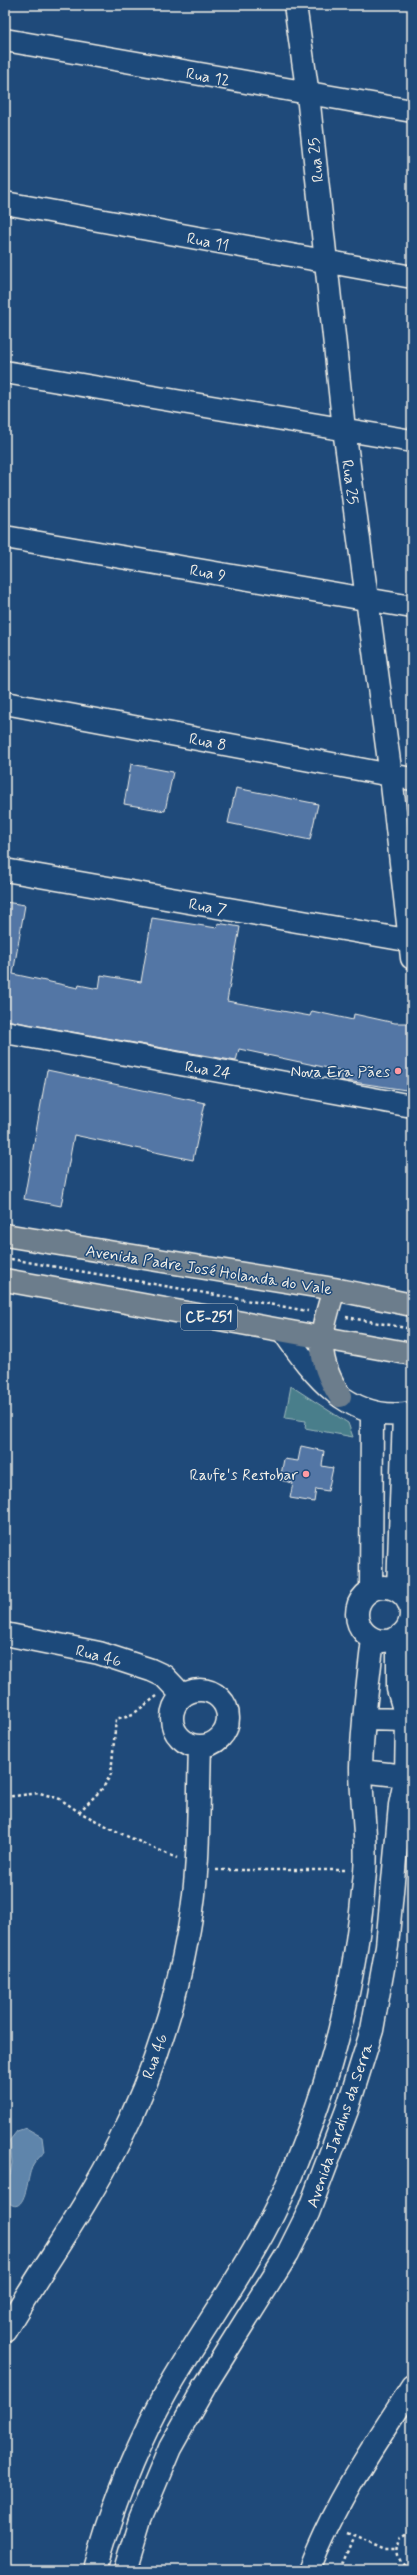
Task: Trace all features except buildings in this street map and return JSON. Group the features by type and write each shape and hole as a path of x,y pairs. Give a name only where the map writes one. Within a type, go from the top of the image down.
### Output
{"main road":[{"name":"Avenida Padre José Holanda do Vale","path":"5,1235 334,1289 412,1305"},
{"name":"CE-251","path":"5,1280 322,1339 412,1354"},
{"path":"334,1289 327,1314 322,1339 321,1354 324,1367 340,1396"}],"street":[{"name":"Rua 25","path":"295,5 308,94 344,429 391,776 411,947"},
{"name":"Rua 12","path":"5,40 412,111"},
{"name":"Rua 11","path":"5,203 325,263 412,277"},
{"path":"5,372 412,441"},
{"name":"Rua 9","path":"5,537 412,607"},
{"name":"Rua 8","path":"5,703 412,779"},
{"name":"Rua 7","path":"5,870 411,947"},
{"name":"Rua 24","path":"5,1032 412,1106"},
{"path":"283,1331 314,1375 340,1396 372,1413 408,1414 398,1591"},
{"path":"371,1590 372,1413"},
{"path":"384,1587 398,1591 409,1605 406,1628 381,1642 372,1640 360,1628 356,1611 364,1596 371,1590 384,1587"},
{"name":"Avenida Jardins da Serra","path":"125,2570 140,2520 170,2448 206,2384 288,2253 308,2213 347,2110 372,2030 387,1946 400,1805 406,1776 407,1720 398,1689 406,1628"},
{"name":"Rua 46","path":"5,1634 99,1653 151,1670 178,1690"},
{"name":"Avenida Jardins da Serra","path":"95,2570 105,2533 148,2427 167,2391 260,2239 289,2182 329,2076 345,2010 356,1950 365,1870 361,1771 364,1719 372,1640"},
{"path":"178,1690 190,1692 204,1691 220,1699 226,1707 227,1725 224,1733 217,1740 200,1746 183,1741 173,1726 174,1707 178,1690"},
{"path":"364,1719 407,1720"},
{"name":"Rua 46","path":"5,2331 96,2184 120,2141 142,2090 164,2028 189,1928 195,1864 200,1746"},
{"path":"361,1771 406,1776"},
{"path":"260,2239 288,2253"},
{"path":"310,2570 324,2532 343,2494 412,2387"}],"path":[{"path":"5,1258 412,1329"},
{"path":"79,1812 103,1788 111,1774 116,1719 133,1714 178,1690"},
{"path":"5,1797 40,1793 60,1799 79,1812 131,1838 212,1870 365,1870"},
{"path":"409,2570 399,2562 396,2549 401,2536 412,2530"},
{"path":"341,2570 355,2535"},
{"path":"368,2540 386,2549 396,2549"}],"green space":[{"path":"291,1386 348,1423 353,1437 305,1428 306,1421 285,1418"}],"water":[{"path":"26,2128 42,2137 44,2152 32,2167 21,2202 17,2205 12,2205 5,2199 5,2182 10,2175 12,2163 10,2140 17,2131"}],"place":[{"name":"Nova Era Pães","path":"398,1071"},
{"name":"Raufe's Restobar","path":"306,1474"}]}
